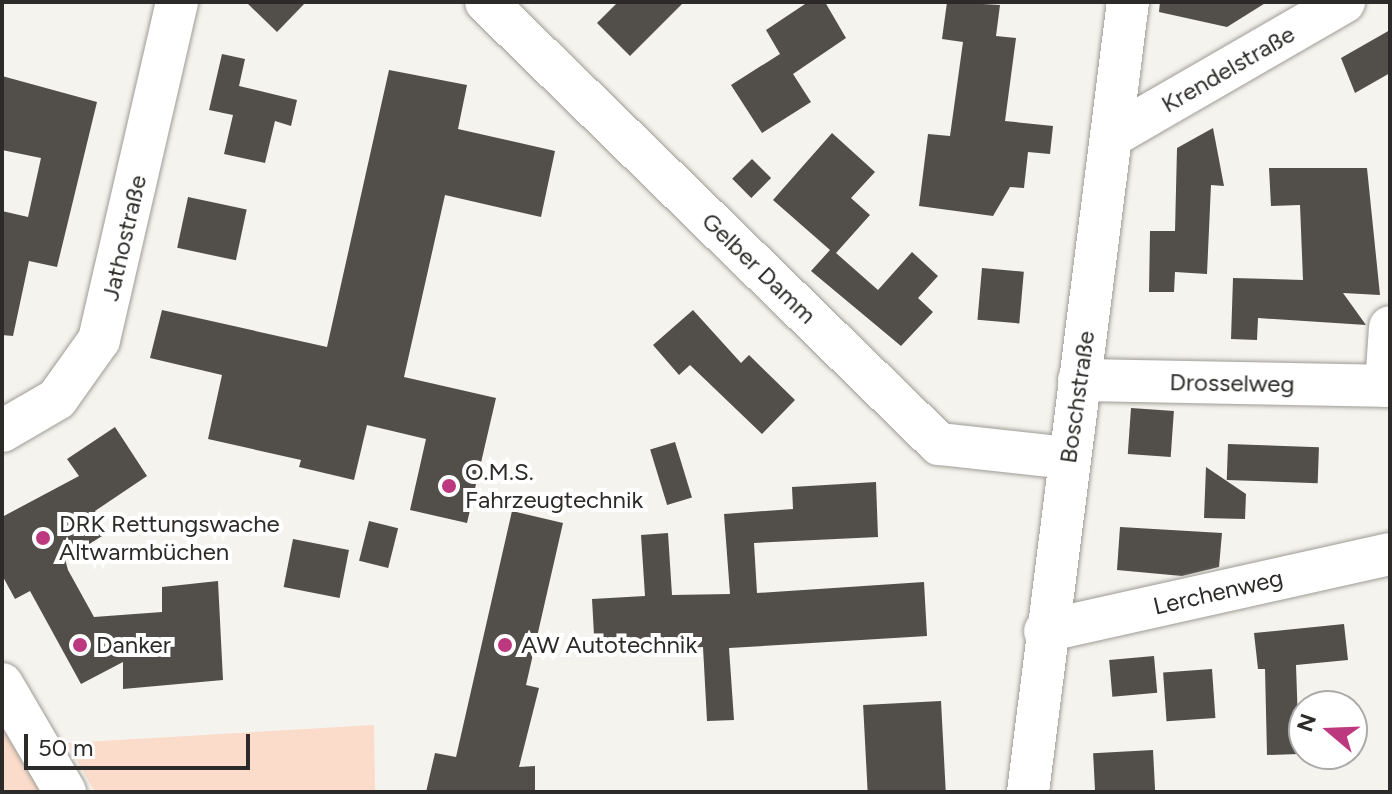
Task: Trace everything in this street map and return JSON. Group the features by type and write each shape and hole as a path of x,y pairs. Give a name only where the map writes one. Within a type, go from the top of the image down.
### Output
{"street":[{"name":"Jathostraße","path":"2,431 57,399 99,340 177,2"},
{"name":"Gelber Damm","path":"486,2 939,444 1068,458"},
{"name":"Boschstraße","path":"1028,792 1045,631 1128,2"},
{"name":"Krendelstraße","path":"1112,136 1344,2"},
{"name":"Drosselweg","path":"1079,380 1386,386 1390,327"},
{"name":"Lerchenweg","path":"1045,631 1390,554"},
{"path":"2,684 65,792"}],"shaded area":[{"path":"2,721 43,792 2,792"},
{"path":"374,725 375,792 95,792 67,743"}],"building":[{"path":"246,2 306,2 277,32"},
{"path":"618,2 684,2 630,56 597,23"},
{"path":"808,2 825,2 846,38 793,74 811,102 762,133 731,85 780,54 766,30"},
{"path":"947,2 1000,5 996,36 1016,38 1005,121 1053,126 1050,154 1028,152 1024,188 1010,187 993,216 919,206 928,134 950,136 963,42 942,39"},
{"path":"1160,2 1267,2 1227,27 1159,12"},
{"path":"1390,30 1390,73 1355,93 1341,58"},
{"path":"222,54 245,59 239,86 297,100 291,126 275,121 265,163 224,154 233,115 209,110"},
{"path":"389,70 467,85 458,129 555,151 541,217 445,195 404,377 496,398 467,523 410,510 426,439 367,425 354,480 299,467 301,460 208,439 222,375 150,358 162,310 327,347"},
{"path":"2,76 97,102 57,267 29,261 13,336 2,335 2,211 28,217 41,158 2,150"},
{"path":"1213,128 1224,186 1211,185 1207,274 1175,272 1174,292 1149,292 1150,231 1175,231 1177,148"},
{"path":"832,133 875,172 851,198 870,215 836,253 878,290 912,252 938,276 918,298 933,312 901,346 811,271 830,250 773,200"},
{"path":"752,159 771,178 751,198 732,179"},
{"path":"1269,168 1367,168 1380,295 1343,293 1366,325 1258,318 1257,340 1231,339 1233,278 1303,280 1300,205 1271,206"},
{"path":"188,197 247,209 236,260 177,248"},
{"path":"982,268 1024,272 1019,323 977,320"},
{"path":"693,310 741,363 749,355 795,400 762,434 690,365 679,375 653,345"},
{"path":"1131,408 1174,411 1171,457 1128,454"},
{"path":"115,427 147,476 95,511 107,533 65,559 68,570 94,617 162,612 162,587 218,581 223,680 123,689 123,662 81,684 30,591 15,599 2,575 2,517 79,476 67,459"},
{"path":"675,442 692,497 667,505 650,450"},
{"path":"1228,444 1319,447 1318,483 1227,480"},
{"path":"1206,467 1246,494 1245,519 1204,518"},
{"path":"876,482 878,537 754,543 757,593 924,582 927,636 729,648 734,720 707,721 703,647 595,653 592,599 645,596 641,535 668,533 672,595 730,594 724,514 793,509 792,487"},
{"path":"512,511 563,523 526,685 539,688 519,767 535,766 535,792 426,792 435,753 456,757"},
{"path":"369,521 398,528 388,568 359,561"},
{"path":"1120,527 1222,533 1219,567 1182,576 1117,570"},
{"path":"293,539 349,550 340,598 284,587"},
{"path":"1344,624 1348,660 1296,665 1297,690 1288,690 1288,754 1267,755 1265,669 1258,669 1254,633"},
{"path":"1154,656 1157,693 1112,697 1109,660"},
{"path":"1212,669 1215,718 1167,721 1163,672"},
{"path":"941,701 946,792 868,792 863,705"},
{"path":"1153,750 1155,792 1095,792 1093,753"}],"place":[{"name":"O.M.S. Fahrzeugtechnik","path":"449,486"},
{"name":"DRK Rettungswache Altwarmbüchen","path":"43,538"},
{"name":"Danker","path":"80,645"},
{"name":"AW Autotechnik","path":"505,645"}]}
